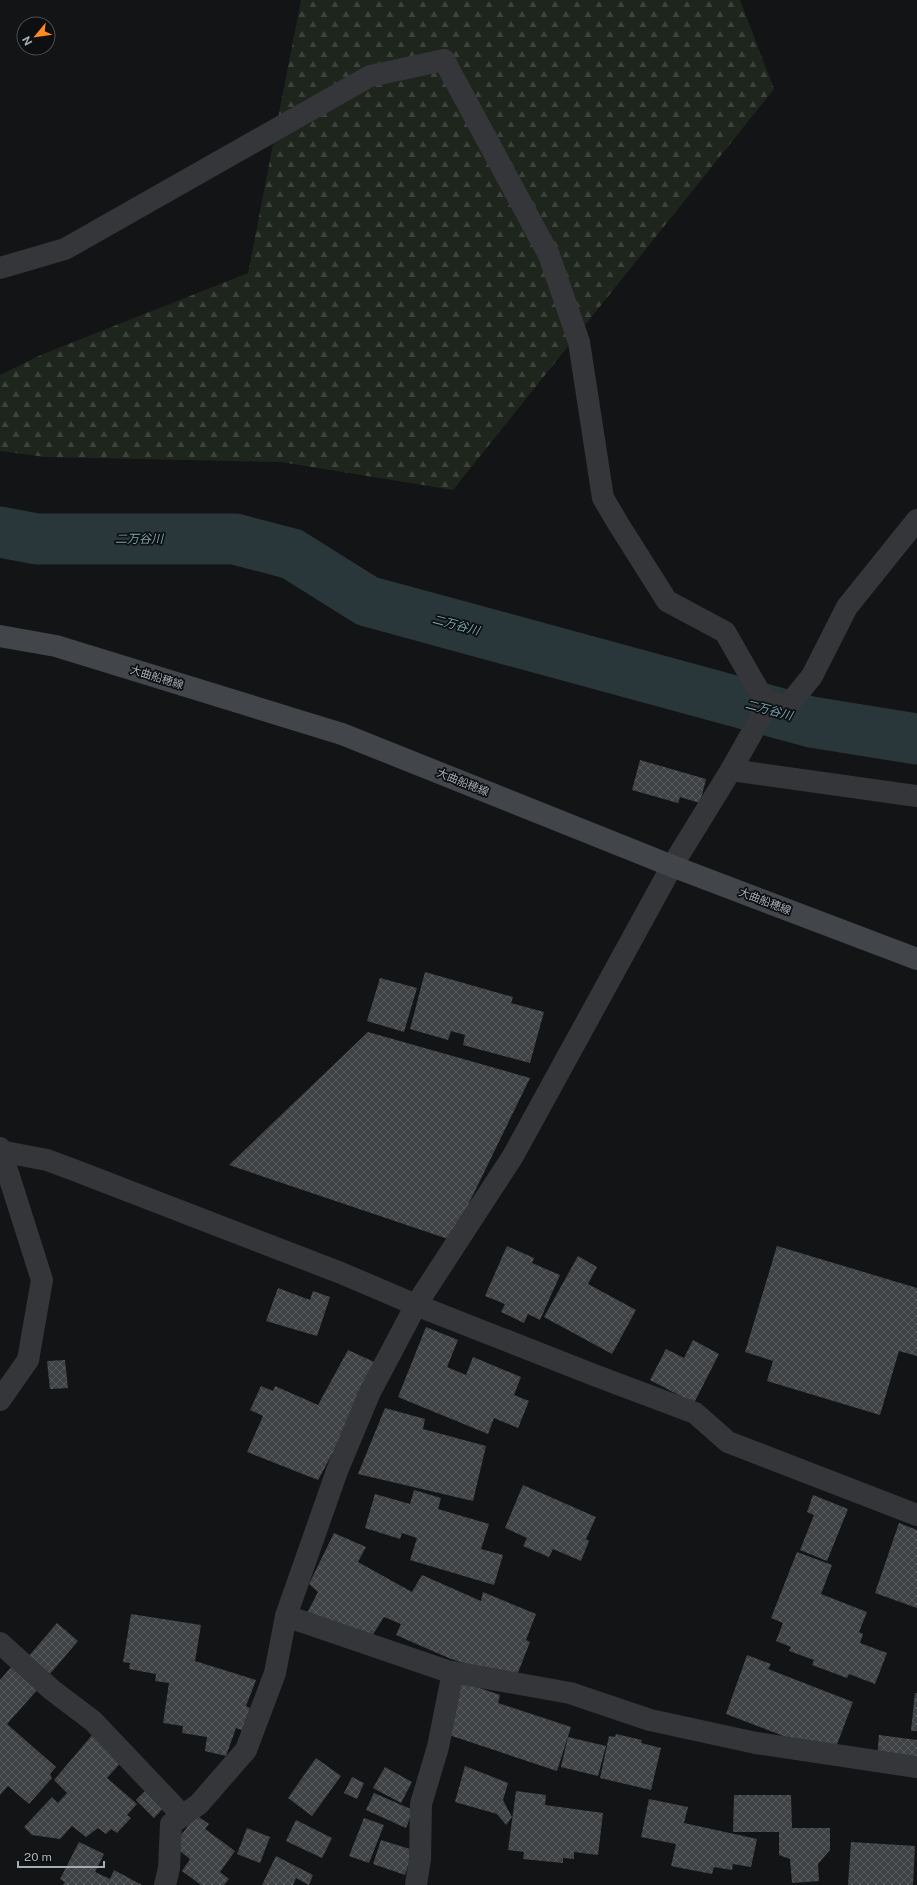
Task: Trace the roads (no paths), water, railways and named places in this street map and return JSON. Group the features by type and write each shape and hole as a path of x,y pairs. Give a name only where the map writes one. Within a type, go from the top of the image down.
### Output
{"main road":[{"name":"大曲船穂線","path":"0,636 56,646 342,734 672,866 917,958"}],"street":[{"path":"0,268 65,249 370,76 444,60 549,255 579,342 603,498 667,601 725,632 764,700 761,718 672,866 512,1156 416,1305 370,1392 337,1471 286,1616 275,1673 246,1750 199,1804 170,1824 169,1868 165,1885"},
{"path":"764,700 787,707 812,676 847,607 917,520"},
{"path":"731,770 917,796"},
{"path":"0,1400 28,1360 42,1280 1,1150 47,1160 67,1167 341,1273 416,1305 695,1413 728,1442 917,1515"},
{"path":"286,1616 453,1672 570,1693 650,1720 756,1743 917,1767"},
{"path":"0,1643 52,1690 93,1720 183,1816"},
{"path":"416,1885 420,1859 421,1804 438,1746 453,1672"}],"waterway":[{"name":"二万谷川","path":"0,532 37,539 235,539 292,554 367,601 811,722 917,739"}]}
